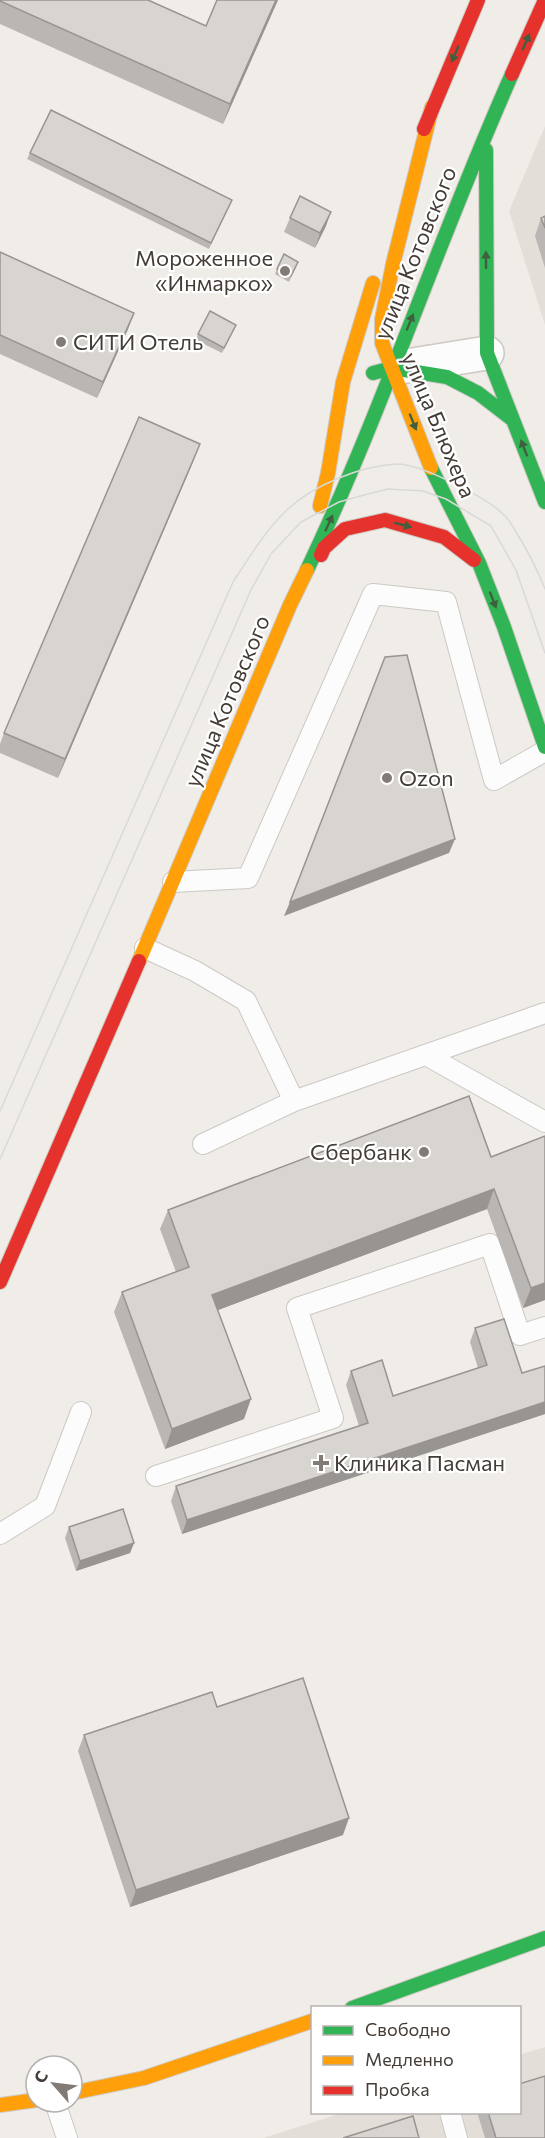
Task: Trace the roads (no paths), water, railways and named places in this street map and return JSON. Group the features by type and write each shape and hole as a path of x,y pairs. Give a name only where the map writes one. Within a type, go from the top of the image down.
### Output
{"main road":[{"name":"улица Блюхера","path":"297,595 328,483 336,417 350,352 432,107 478,0"},
{"path":"545,0 485,134 487,353 545,502"},
{"name":"улица Блюхера","path":"432,107 393,264 382,319 382,343 433,474 478,564 504,627 545,749"},
{"name":"улица Котовского","path":"0,1282 290,605 297,595 351,473 485,134"},
{"path":"336,417 358,382 374,373 392,368 447,377 463,384 513,420"},
{"path":"297,595 324,548 345,529 384,520 444,537 478,564"},
{"path":"355,2006 545,1938"},
{"path":"84,2090 144,2078 311,2021"},
{"path":"0,2106 24,2102"}],"street":[{"path":"350,352 392,368 487,353"}],"lane":[{"path":"173,882 248,878 373,594 446,602 494,780 545,749"},
{"path":"145,948 195,971 246,1001 294,1101"},
{"path":"202,1144 294,1101 545,1012"},
{"path":"426,1055 545,1122"},
{"path":"156,1476 333,1418 297,1308 490,1244 520,1335 545,1327"},
{"path":"0,1534 45,1506 81,1412"},
{"path":"413,1987 419,2006"},
{"path":"59,2114 67,2138"},
{"path":"451,2114 457,2138"}],"tram line":[{"path":"0,1111 233,582 265,535 288,509 311,492 353,473 396,464 421,469 470,492 506,517 528,553 545,589"},
{"path":"0,1159 251,590 271,554 301,522 339,502 388,489 423,491 446,499 491,526 516,570 545,653"}],"place":[{"name":"Мороженное «Инмарко»","path":"285,271"},
{"name":"СИТИ Отель","path":"61,342"},
{"name":"Ozon","path":"387,778"},
{"name":"Сбербанк","path":"424,1152"},
{"name":"Клиника Пасман","path":"321,1463"}]}
